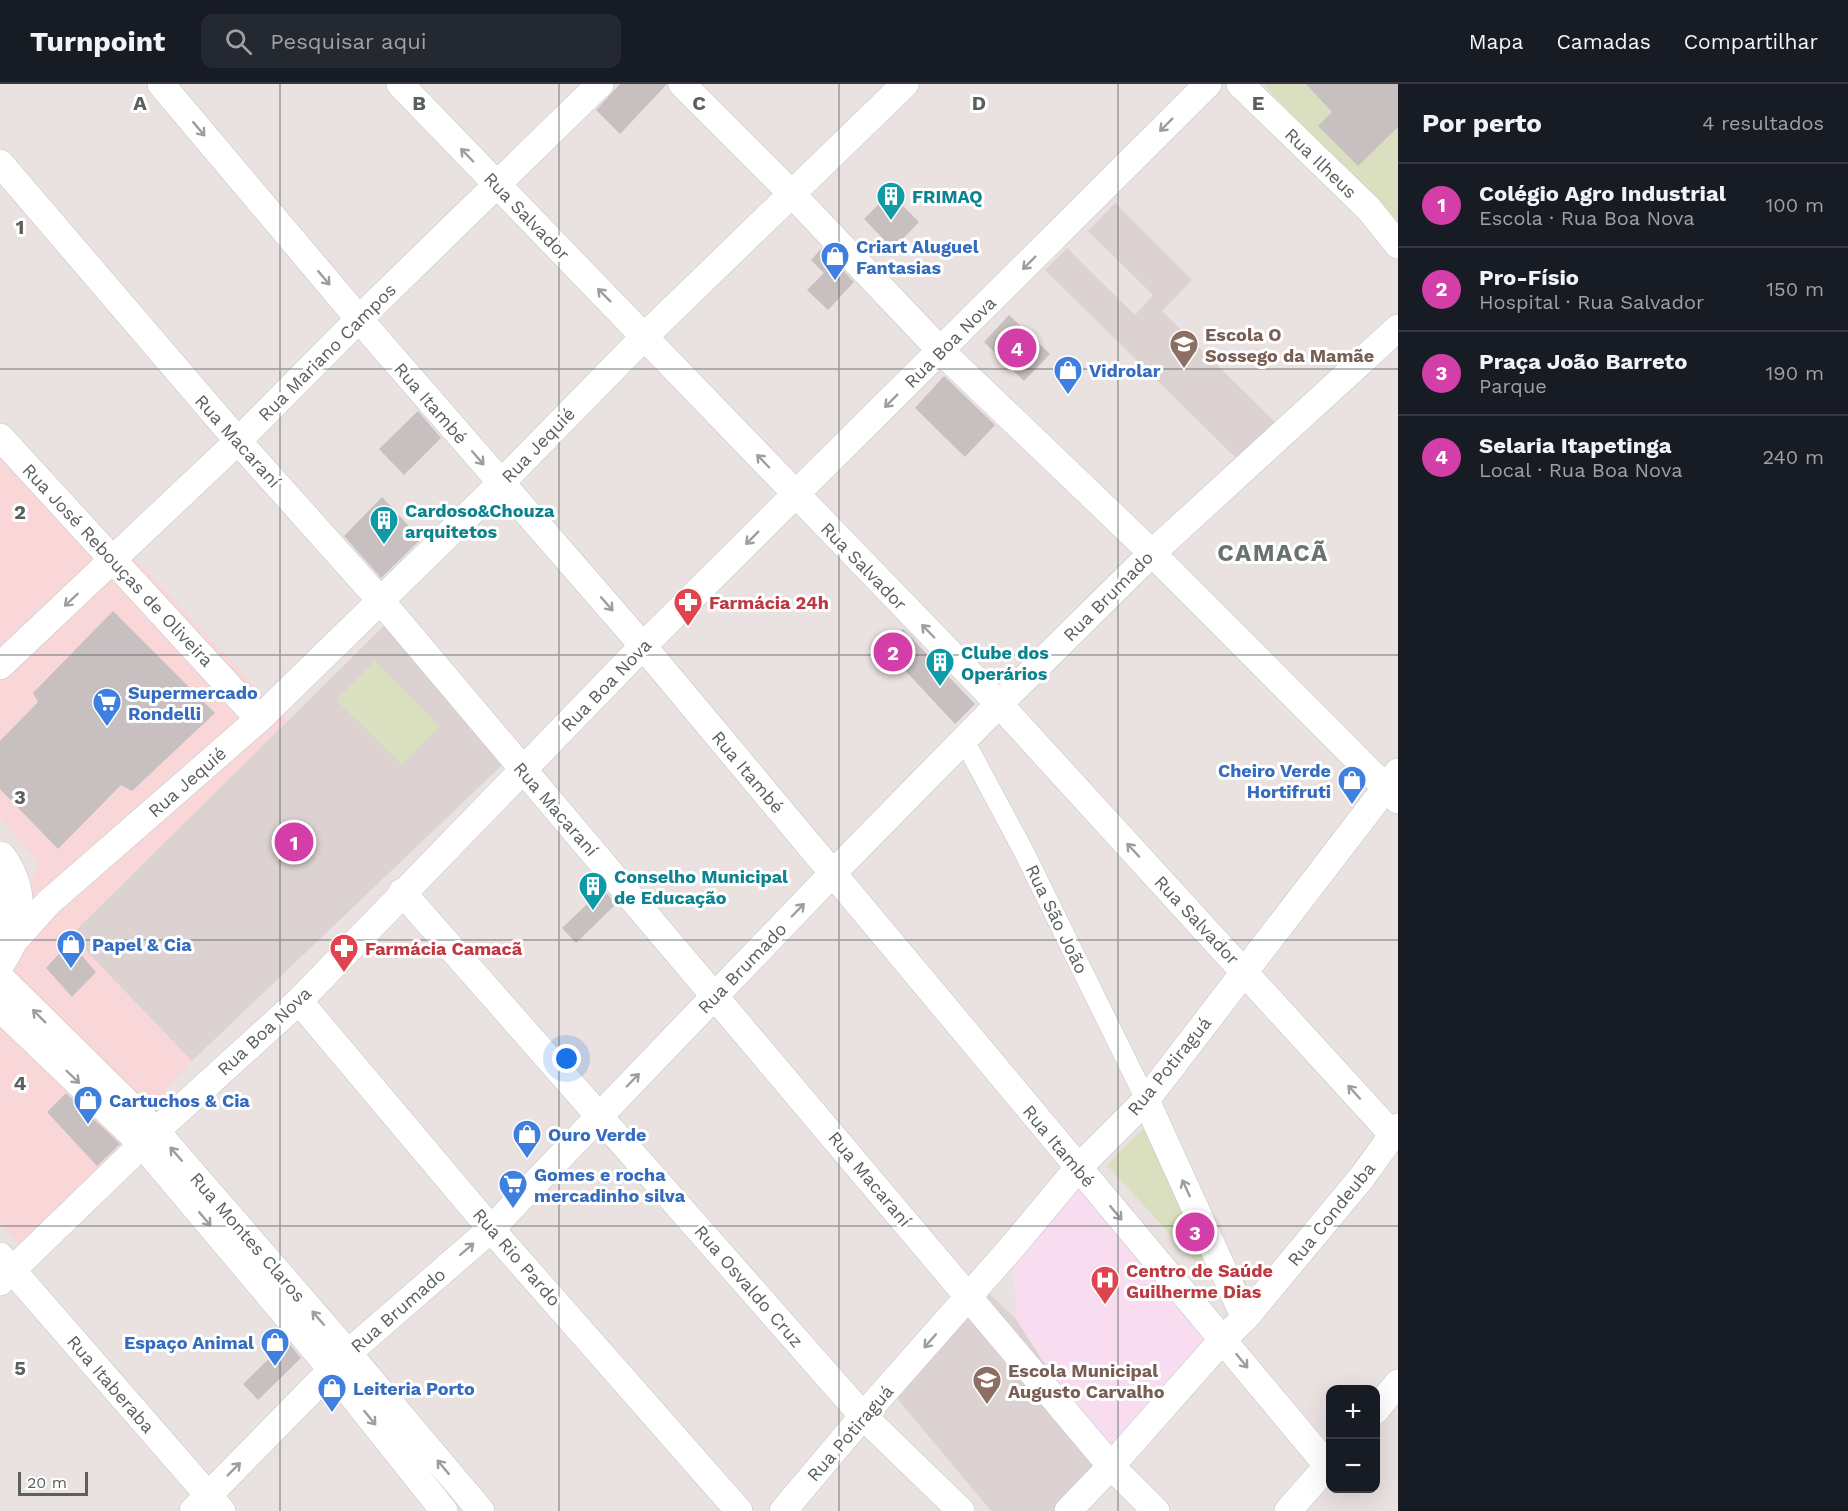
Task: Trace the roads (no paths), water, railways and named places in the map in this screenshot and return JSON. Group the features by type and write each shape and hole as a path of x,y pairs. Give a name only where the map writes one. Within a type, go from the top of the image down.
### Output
{"main road":[{"path":"0,858 16,889 17,919 3,962"}],"street":[{"name":"Rua Itambé","path":"161,84 358,319 643,646 1326,1461"},
{"name":"Rua Salvador","path":"399,84 999,704 1396,1131"},
{"name":"Rua Mariano Campos","path":"0,666 238,441 358,319 600,84"},
{"path":"682,84 791,193 942,351 1394,787"},
{"name":"Rua Jequié","path":"3,962 48,903 259,719 500,484 645,336 905,84"},
{"name":"Rua Boa Nova","path":"4,1270 299,1001 402,892 643,646 1208,84"},
{"name":"Rua Ilheus","path":"1240,84 1369,209 1398,245"},
{"name":"Rua Macaraní","path":"0,163 238,441 381,601 523,771 716,995 1111,1466 1156,1511"},
{"name":"Rua Brumado","path":"208,1506 340,1362 491,1228 999,704 1152,553 1398,328"},
{"name":"Rua José Rebouças de Oliveira","path":"0,437 259,719"},
{"name":"Rua São João","path":"964,740 1023,850 1146,1100"},
{"name":"Rua Potiraguá","path":"783,1511 1078,1168 1146,1100 1244,970 1394,787"},
{"path":"16,889 48,903"},
{"name":"Rua Osvaldo Cruz","path":"402,892 863,1416 960,1511"},
{"name":"Rua Montes Claros","path":"3,962 340,1362 482,1511"},
{"name":"Rua Rio Pardo","path":"299,1001 491,1228 739,1511"},
{"name":"Rua Montes Claros","path":"0,1008 149,1137"},
{"path":"1146,1100 1245,1318"},
{"name":"Rua Condeuba","path":"1068,1511 1111,1466 1223,1339 1245,1318 1363,1176 1396,1131"},
{"name":"Rua Itaberaba","path":"4,1270 208,1506"},
{"name":"Rua Montes Claros","path":"340,1362 444,1511"},
{"path":"1380,1405 1398,1383"},
{"path":"1288,1511 1326,1468"}],"place":[{"name":"FRIMAQ","path":"891,222"},
{"name":"Criart Aluguel Fantasias","path":"835,282"},
{"name":"Selaria Itapetinga","path":"1017,348"},
{"name":"Escola O Sossego da Mamãe","path":"1184,370"},
{"name":"Vidrolar","path":"1068,396"},
{"name":"Cardoso&Chouza arquitetos","path":"384,546"},
{"name":"Farmácia 24h","path":"688,628"},
{"name":"Pro-Físio","path":"893,652"},
{"name":"Clube dos Operários","path":"940,688"},
{"name":"Supermercado Rondelli","path":"107,728"},
{"name":"Cheiro Verde Hortifruti","path":"1352,806"},
{"name":"Colégio Agro Industrial","path":"294,842"},
{"name":"Conselho Municipal de Educação","path":"593,912"},
{"name":"Papel & Cia","path":"71,970"},
{"name":"Farmácia Camacã","path":"344,974"},
{"name":"Cartuchos & Cia","path":"88,1126"},
{"name":"Ouro Verde","path":"527,1160"},
{"name":"Gomes e rocha mercadinho silva","path":"513,1210"},
{"name":"Praça João Barreto","path":"1195,1232"},
{"name":"Centro de Saúde Guilherme Dias","path":"1105,1306"},
{"name":"Espaço Animal","path":"275,1368"},
{"name":"Escola Municipal Augusto Carvalho","path":"987,1406"},
{"name":"Leiteria Porto","path":"332,1414"}],"district":[{"name":"CAMACÃ","path":"1273,553"}]}
